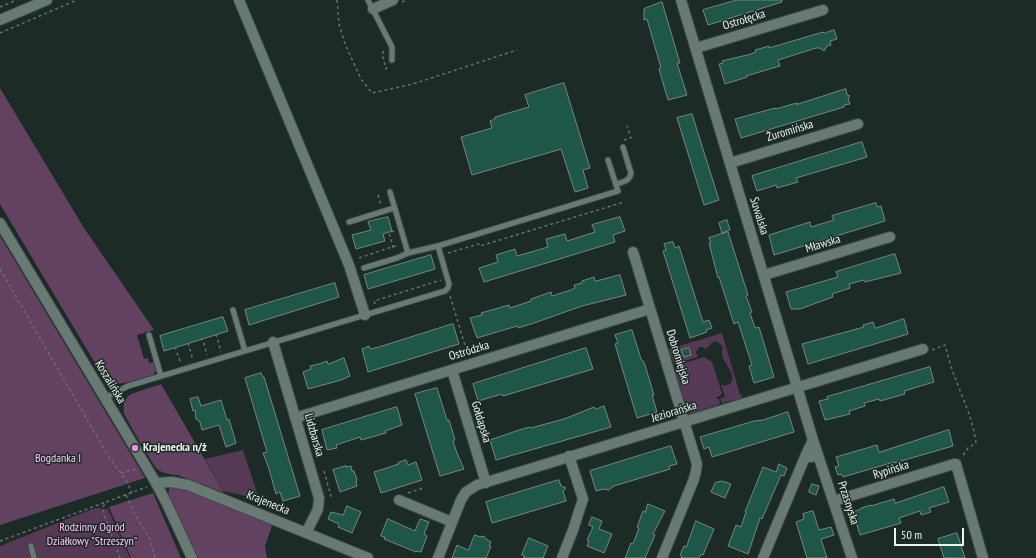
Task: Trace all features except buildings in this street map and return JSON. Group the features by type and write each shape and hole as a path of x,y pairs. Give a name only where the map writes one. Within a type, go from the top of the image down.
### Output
{"street":[{"path":"0,20 47,0"},
{"path":"239,0 349,265 365,313"},
{"path":"373,9 393,0"},
{"name":"Suwalska","path":"681,0 818,457"},
{"name":"Ostrołęcka","path":"696,48 823,10"},
{"name":"Żuromińska","path":"730,163 858,124"},
{"name":"Koszalińska","path":"0,223 156,483 192,558"},
{"name":"Mławska","path":"764,275 890,237"},
{"name":"Dobromiejska","path":"633,252 697,464 696,471 662,558"},
{"name":"Ostródzka","path":"295,418 650,309"},
{"name":"Lidzbarska","path":"273,342 319,498 318,509 306,533"},
{"name":"Jeziorańska","path":"438,558 463,496 473,487 569,456 684,423 923,349"},
{"name":"Gołdapska","path":"452,370 486,483"},
{"path":"763,558 813,440"},
{"path":"562,558 583,499 569,456"},
{"path":"805,457 818,457"},
{"name":"Przasnyska","path":"818,457 852,558"},
{"path":"956,464 983,558"},
{"name":"Rypińska","path":"834,501 956,464"},
{"name":"Krajenecka","path":"156,483 183,483 368,558"},
{"path":"399,500 452,522"}],"lane":[{"path":"368,0 392,46 392,60"},
{"path":"616,184 628,180 631,176 623,147"},
{"path":"364,268 408,253 438,246 618,191 608,160"},
{"path":"390,192 408,253"},
{"path":"349,222 394,208"},
{"path":"105,398 128,386 365,313 438,294 448,288 448,281 438,246"},
{"path":"233,310 245,351"},
{"path":"149,335 161,376"},
{"path":"31,546 34,558"}],"path":[{"path":"0,7 17,0"},
{"path":"0,33 77,0"},
{"path":"337,0 339,24 345,44 361,79 372,93 413,84 517,50"},
{"path":"378,195 383,211"},
{"path":"441,255 479,244 480,246 624,202"},
{"path":"397,258 389,233 401,229"},
{"path":"359,258 398,245"},
{"path":"0,269 108,454 127,482 132,493"},
{"path":"365,313 376,307 374,301 442,280 442,277"},
{"path":"448,288 471,364"},
{"path":"216,334 221,352"},
{"path":"202,339 207,356"},
{"path":"188,343 193,360"},
{"path":"923,349 933,350 945,345 975,434 976,443 968,448 956,464"},
{"path":"175,347 181,364"},
{"path":"121,473 140,468"},
{"path":"0,542 156,483"},
{"path":"126,495 134,513 149,537 156,558"},
{"path":"106,502 103,507 103,511 120,558"}],"green space":[{"path":"0,88 84,228 154,330 137,335 144,359 148,358 149,363 154,362 156,371 153,375 125,383 107,383 0,204"},
{"name":"Bogdanka I","path":"0,236 145,478 0,525"},
{"path":"722,333 740,395 743,395 741,397 743,397 736,401 734,400 722,403 720,398 725,397 721,385 730,384 733,377 723,358 722,346 719,343 714,341 706,349 699,347 696,352 698,357 674,364 671,356 666,350"},
{"path":"704,357 712,362 722,393 720,396 716,397 719,399 720,404 691,414 686,411 675,368 681,366 681,364"},
{"path":"161,384 224,493 178,475 167,474 157,469 134,432 124,413 123,407 127,398 131,394"},
{"path":"243,450 259,499 223,491 205,459"},
{"path":"173,485 273,523 265,546 267,558 197,558 168,496 169,489"},
{"path":"153,493 181,558 131,558 109,507"},
{"name":"Rodzinny Ogród Działkowy \"Strzeszyn\"","path":"95,508 108,509 130,558 0,558 0,546"}],"place":[{"name":"Krajenecka n/ż","path":"135,448"}]}
